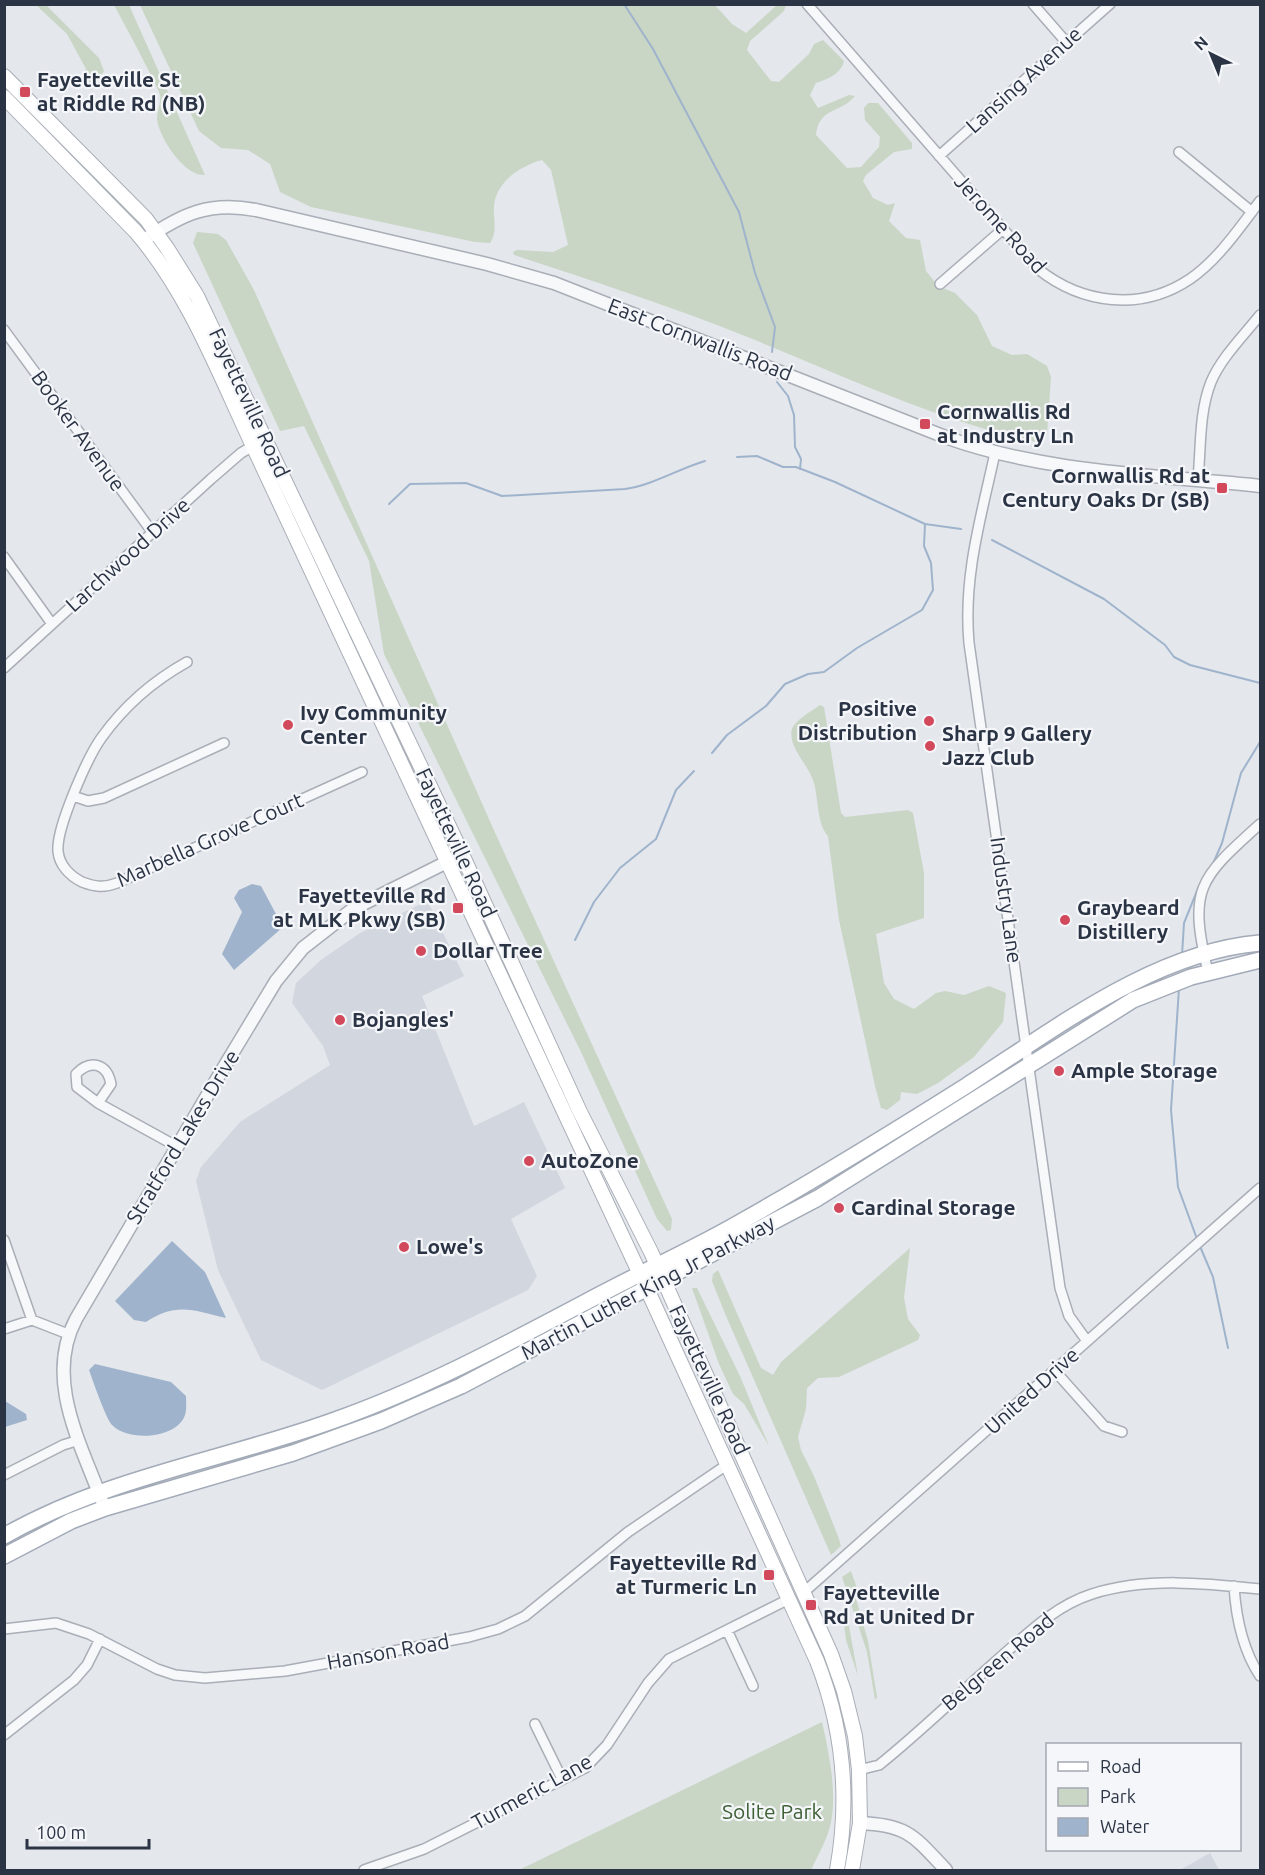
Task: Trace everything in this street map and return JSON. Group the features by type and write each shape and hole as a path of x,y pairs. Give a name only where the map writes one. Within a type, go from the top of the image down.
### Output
{"main road":[{"name":"Fayetteville Road","path":"4,76 156,232 207,315 575,1102 657,1265 831,1654 844,1691 855,1736 860,1770 860,1823 852,1870"},
{"name":"Fayetteville Road","path":"4,97 144,240 176,288 253,446 640,1273 824,1678 838,1734 845,1804 837,1870"},
{"name":"Martin Luther King Jr Parkway","path":"4,1536 99,1492 153,1474 279,1440 389,1400 458,1369 740,1223 849,1160 1127,986 1204,955 1260,944"},
{"name":"Martin Luther King Jr Parkway","path":"4,1556 71,1521 105,1508 293,1453 381,1421 498,1367 831,1191 1133,1000 1208,972 1260,960"}],"street":[{"name":"Jerome Road","path":"807,4 1038,269 1055,282 1088,297 1129,300 1148,298 1171,290 1191,279 1209,263 1260,201"},
{"path":"1033,4 1067,43"},
{"name":"Lansing Avenue","path":"939,156 1110,4"},
{"path":"1179,152 1252,212"},
{"name":"East Cornwallis Road","path":"144,240 194,212 217,207 240,207 487,264 562,286 948,438 995,453 1036,461 1260,486"},
{"path":"940,284 1002,230"},
{"path":"1198,479 1203,421 1211,382 1234,346 1260,315"},
{"name":"Booker Avenue","path":"4,330 153,532"},
{"name":"Larchwood Drive","path":"4,668 241,453 253,446"},
{"name":"Industry Lane","path":"995,453 972,555 966,611 1060,1287 1069,1316 1087,1341"},
{"path":"4,557 52,624"},
{"name":"Marbella Grove Court","path":"187,662 151,685 112,723 92,752 73,796 58,852 66,870 74,878 100,887 117,883 362,772"},
{"path":"73,796 88,801 104,798 224,742"},
{"path":"1208,972 1199,932 1199,905 1208,875 1260,824"},
{"name":"Stratford Lakes Drive","path":"105,1508 64,1395 63,1360 68,1334 176,1146 276,981 303,948 353,909 461,855"},
{"path":"98,1103 111,1084 109,1075 101,1067 92,1063 84,1065 76,1074 77,1088 98,1103 176,1146"},
{"name":"United Drive","path":"803,1593 1260,1188"},
{"path":"4,1240 32,1320"},
{"path":"4,1329 32,1320 68,1334"},
{"path":"1055,1371 1104,1426 1122,1432"},
{"path":"4,1475 63,1445 79,1440"},
{"name":"Hanson Road","path":"4,1629 56,1623 100,1639 157,1669 205,1678 285,1671 469,1638 498,1629 525,1616 628,1532 728,1464"},
{"name":"Belgreen Road","path":"860,1770 879,1765 1042,1621 1082,1598 1099,1592 1150,1584 1234,1586 1260,1589"},
{"path":"1234,1586 1237,1618 1247,1652 1260,1676"},
{"name":"Turmeric Lane","path":"364,1870 424,1849 585,1768 597,1758 663,1664 678,1653 789,1599"},
{"path":"727,1630 753,1686"},
{"path":"4,1735 74,1680 87,1665 100,1639"},
{"path":"535,1724 562,1779"},
{"path":"860,1823 892,1826 906,1831 946,1870"}],"shaded area":[{"path":"425,902 429,904 464,976 422,996 474,1126 524,1102 565,1188 511,1219 537,1276 528,1290 322,1390 261,1360 218,1270 196,1181 201,1167 240,1122 330,1065 323,1046 292,1003 296,983 321,960 360,933"},
{"path":"1210,1853 1219,1870 1180,1870"}],"green space":[{"path":"714,4 732,24 746,33 777,5 786,5 784,11 750,41 747,50 771,81 779,82 809,54 814,44 823,40 844,61 837,73 816,83 810,95 818,108 849,95 855,96 821,120 816,135 847,168 861,167 879,147 880,137 865,120 864,108 868,103 878,103 912,143 912,149 894,152 866,175 863,181 873,198 888,205 895,203 889,221 906,238 920,240 926,271 938,286 955,293 977,315 992,346 1012,355 1027,354 1047,366 1051,377 1047,435 1037,442 927,410 692,316 514,255 513,252 517,250 553,252 568,245 551,170 542,160 526,166 504,182 496,197 495,230 490,243 475,242 311,207 280,192 270,164 248,150 221,148 199,131 140,5"},
{"path":"36,5 46,5 99,58 104,71 91,90 80,81 86,69 67,34"},
{"path":"114,5 129,5 205,175 189,170 168,146 157,119 159,92"},
{"path":"197,232 218,234 226,240 254,290 497,837 672,1219 671,1230 667,1231 657,1219 581,1052 384,654 369,561 304,426 280,431 193,243"},
{"path":"820,705 824,707 841,813 845,817 908,810 913,813 924,873 924,918 876,934 884,983 894,999 914,1009 936,993 945,991 964,995 989,986 1006,993 1003,1022 974,1057 938,1083 917,1094 901,1092 900,1100 887,1110 881,1108 875,1086 839,920 828,836 821,824 813,780 792,742 792,729 797,722"},
{"path":"910,1248 904,1298 908,1319 920,1335 918,1340 839,1377 818,1378 807,1388 806,1409 798,1437 801,1450 814,1476 841,1546 831,1555 726,1316 712,1281 713,1274 718,1270 761,1368 773,1375 781,1362"},
{"path":"692,1288 697,1288 740,1376 769,1446 744,1404 733,1394 719,1364"},
{"path":"851,1571 858,1591 856,1599 868,1641 877,1697 875,1700 867,1652 842,1577"},
{"path":"842,1611 849,1626 858,1676 846,1640"},
{"name":"Solite Park","path":"822,1722 831,1772 833,1810 828,1834 811,1870 519,1870"}],"water":[{"path":"252,884 261,886 283,927 234,970 222,954 242,912 234,898 239,890"},
{"path":"172,1241 205,1272 226,1318 185,1309 167,1312 146,1322 134,1320 115,1301"},
{"path":"95,1364 171,1382 186,1396 186,1413 180,1423 163,1433 151,1435 140,1436 119,1430 109,1421 96,1391 89,1370"},
{"path":"5,1401 26,1414 27,1420 5,1427"}],"waterway":[{"path":"624,4 653,49 739,212 755,273 775,327 772,352"},
{"path":"777,382 788,396 794,415 795,447 801,459 800,469"},
{"path":"737,457 757,456 783,467 796,467 835,482 925,524 961,529"},
{"path":"389,504 410,484 466,483 502,496 625,489 646,484 705,461"},
{"path":"712,753 727,735 766,706 785,684 808,674 824,672 857,648 922,610 933,590 931,563 924,546 925,524"},
{"path":"992,540 1104,599 1165,645 1174,657 1190,665 1260,683"},
{"path":"1212,866 1222,843 1241,773 1260,742"},
{"path":"575,940 594,902 620,868 656,839 676,790 694,771"},
{"path":"1182,955 1184,923 1199,886"},
{"path":"1179,988 1171,1110 1178,1187 1197,1239"},
{"path":"1199,1244 1213,1277 1228,1348"}],"place":[{"name":"Fayetteville St at Riddle Rd (NB)","path":"25,92"},
{"name":"Cornwallis Rd at Industry Ln","path":"925,424"},
{"name":"Cornwallis Rd at Century Oaks Dr (SB)","path":"1222,488"},
{"name":"Positive Distribution","path":"929,721"},
{"name":"Ivy Community Center","path":"288,725"},
{"name":"Sharp 9 Gallery Jazz Club","path":"930,746"},
{"name":"Fayetteville Rd at MLK Pkwy (SB)","path":"458,908"},
{"name":"Graybeard Distillery","path":"1065,920"},
{"name":"Dollar Tree","path":"421,951"},
{"name":"Bojangles'","path":"340,1020"},
{"name":"Ample Storage","path":"1059,1071"},
{"name":"AutoZone","path":"529,1161"},
{"name":"Cardinal Storage","path":"839,1208"},
{"name":"Lowe's","path":"404,1247"},
{"name":"Fayetteville Rd at Turmeric Ln","path":"769,1575"},
{"name":"Fayetteville Rd at United Dr","path":"811,1605"}]}
